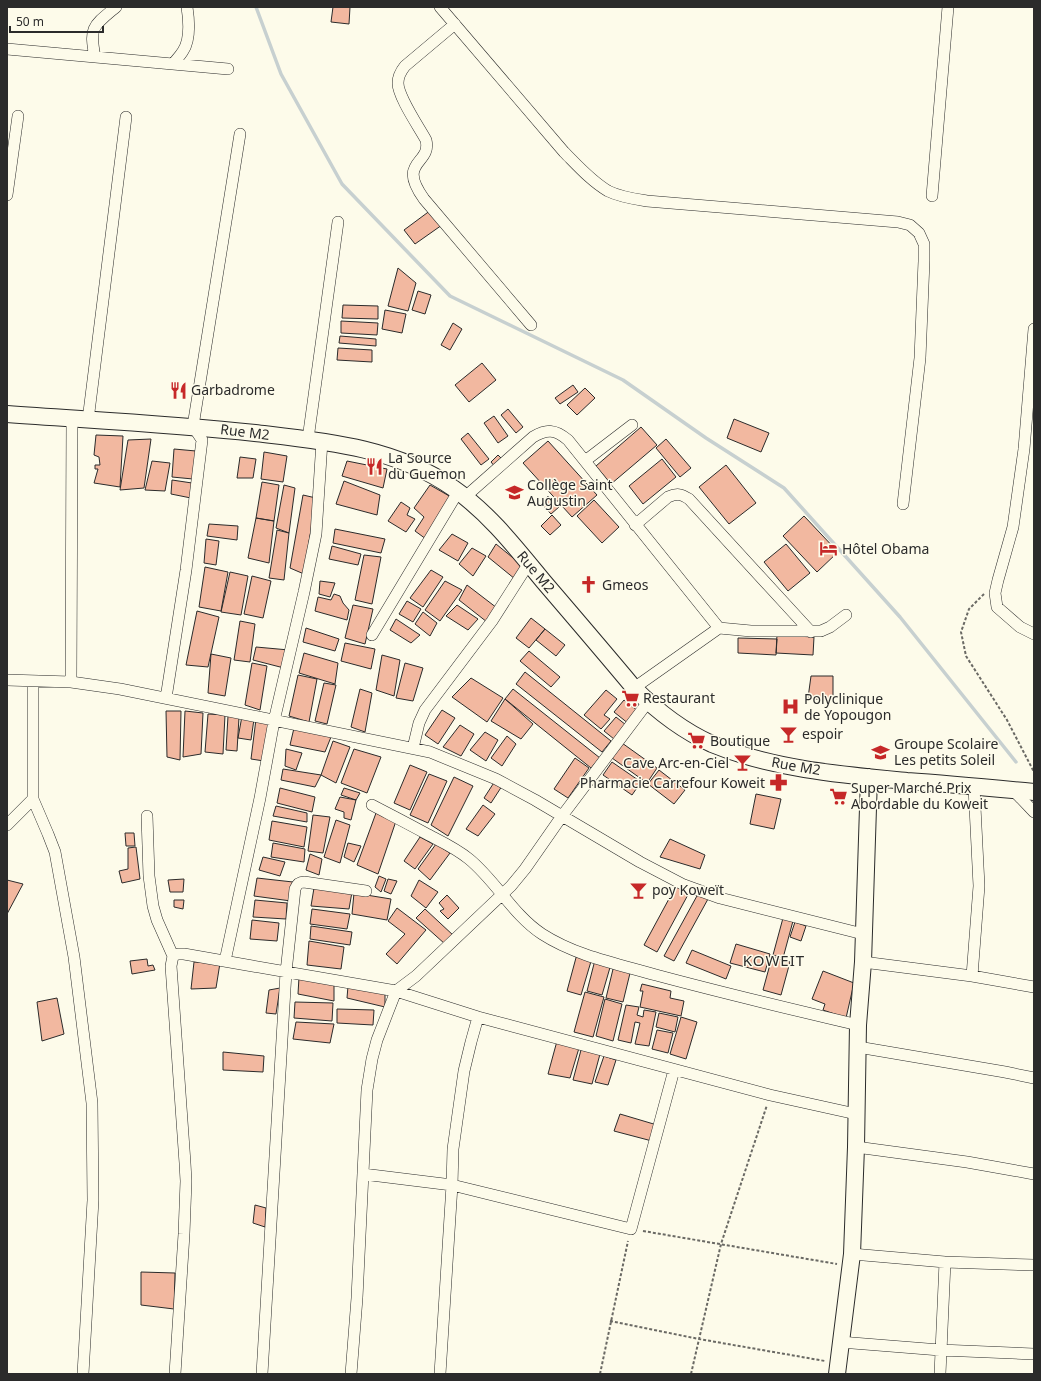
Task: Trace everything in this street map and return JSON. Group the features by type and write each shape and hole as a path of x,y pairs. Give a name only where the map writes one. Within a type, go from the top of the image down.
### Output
{"street":[{"path":"95,57 92,31 97,23 116,7"},
{"path":"173,64 184,50 188,37 189,19 187,7"},
{"path":"440,7 564,152 582,170 608,190 626,197 647,201 898,222 910,225 920,233 924,244 920,358 903,504"},
{"path":"932,196 948,7"},
{"path":"454,24 405,66 400,73 398,81 399,91 426,140 427,145 426,152 413,171 413,180 424,199 532,325"},
{"path":"7,49 228,69"},
{"path":"7,195 18,116"},
{"path":"71,682 80,419 126,117"},
{"path":"166,698 186,570 202,440 193,426 240,134"},
{"path":"225,961 260,798 274,721 316,534 315,440 338,222"},
{"path":"1034,329 1029,449 1013,527 995,593 997,607 1020,627 1034,634"},
{"name":"Rue M2","path":"7,414 193,426 315,440 390,456 440,479 481,512 501,531 529,563 634,688 648,702 692,734 746,756 779,764 869,777 1034,792"},
{"path":"585,461 632,425"},
{"path":"372,635 461,495 533,437 540,433 552,431 560,434 585,461 719,628"},
{"path":"635,525 668,497 674,494 682,494 689,499 811,632"},
{"path":"413,748 418,723 426,710 492,621 529,563"},
{"path":"634,688 719,628 751,631 821,631 830,627 846,615"},
{"path":"7,680 71,682 120,689 430,752 496,779 535,800 640,862 684,885 720,898 863,934"},
{"path":"33,681 33,799 48,834 58,867 74,957 92,1103 93,1200 83,1374"},
{"path":"351,1374 357,1298 368,1090 372,1059 377,1040 396,991 416,976 502,894 525,869 562,816 648,702"},
{"path":"837,1369 851,1260 856,1147 858,1025 863,962 869,777"},
{"path":"972,976 979,886 974,787"},
{"path":"1013,790 1034,812"},
{"path":"7,825 33,799"},
{"path":"372,805 455,848 470,859 527,923 543,934 574,950 613,963 712,990 858,1025"},
{"path":"147,816 149,876 153,906 157,920 173,956 171,966 186,1182 175,1374"},
{"path":"262,1374 286,972 297,885 300,882 304,882 366,892"},
{"path":"173,956 184,954 396,991 478,1017 674,1070 770,1095 856,1114"},
{"path":"863,962 972,976 1034,987"},
{"path":"440,1374 453,1149 459,1101 471,1042 478,1017"},
{"path":"858,1047 1034,1078"},
{"path":"363,1174 452,1185 631,1229 674,1070"},
{"path":"856,1147 967,1162 1034,1174"},
{"path":"851,1260 1034,1265"},
{"path":"940,1374 940,1350 946,1262"},
{"path":"840,1342 940,1350 1034,1354"}],"path":[{"path":"998,580 969,609 960,632 966,656 1006,720 1034,772"},
{"path":"691,1374 721,1244 770,1095"},
{"path":"600,1374 610,1321 631,1229 721,1244 851,1260"},
{"path":"610,1321 837,1369"}],"building":[{"path":"333,7 350,7 349,24 331,22"},
{"path":"431,210 442,225 415,244 404,230"},
{"path":"398,268 416,283 408,311 388,306"},
{"path":"418,291 431,295 425,314 412,310"},
{"path":"343,305 378,306 378,319 342,318"},
{"path":"385,310 406,314 402,333 382,329"},
{"path":"341,321 378,323 377,335 341,333"},
{"path":"453,323 462,329 450,350 441,345"},
{"path":"340,336 376,339 376,346 339,343"},
{"path":"338,348 372,350 372,362 337,360"},
{"path":"482,363 496,380 469,402 455,385"},
{"path":"573,385 578,392 560,404 555,398"},
{"path":"585,388 595,398 577,415 567,405"},
{"path":"508,409 523,427 516,433 501,415"},
{"path":"494,416 508,436 498,443 484,423"},
{"path":"734,419 769,433 761,452 727,438"},
{"path":"641,427 657,445 611,484 596,466"},
{"path":"468,433 489,459 481,465 461,439"},
{"path":"96,435 123,436 120,487 94,483 98,469 95,469 95,465 100,465 99,457 94,455"},
{"path":"151,439 144,488 120,490 128,440"},
{"path":"666,439 691,468 680,477 656,448"},
{"path":"548,441 597,495 572,517 523,463"},
{"path":"174,449 196,451 193,479 172,477"},
{"path":"264,452 287,456 283,482 261,479"},
{"path":"498,455 504,461 496,468 491,462"},
{"path":"240,457 256,459 253,478 237,478"},
{"path":"662,459 676,477 643,504 629,486"},
{"path":"152,461 170,463 165,491 145,490"},
{"path":"347,461 387,469 383,488 342,476"},
{"path":"726,465 756,503 729,524 699,487"},
{"path":"172,480 192,483 191,498 171,494"},
{"path":"344,481 380,495 377,515 336,504"},
{"path":"262,482 279,485 274,521 256,518"},
{"path":"284,485 295,488 289,533 276,528"},
{"path":"430,485 451,497 426,539 415,531 424,517 414,508"},
{"path":"303,495 316,498 304,574 290,568"},
{"path":"548,496 559,507 551,514 541,503"},
{"path":"594,500 619,527 602,543 577,516"},
{"path":"401,502 410,508 407,515 415,519 406,532 388,521"},
{"path":"552,515 561,525 550,535 541,526"},
{"path":"804,516 838,552 817,572 783,536"},
{"path":"256,518 274,521 269,563 248,558"},
{"path":"209,524 238,526 237,540 207,536"},
{"path":"335,529 385,539 381,553 333,543"},
{"path":"277,530 289,533 284,580 269,578"},
{"path":"452,534 468,543 458,561 439,550"},
{"path":"206,539 219,541 216,565 204,563"},
{"path":"496,544 523,566 515,579 488,557"},
{"path":"786,544 810,573 788,591 764,562"},
{"path":"332,546 361,554 358,565 329,559"},
{"path":"472,548 486,556 473,576 459,564"},
{"path":"364,555 381,557 372,604 355,600"},
{"path":"205,567 228,572 221,611 199,607"},
{"path":"431,570 443,577 423,607 410,598"},
{"path":"230,572 248,576 241,615 221,612"},
{"path":"252,576 271,581 263,618 244,614"},
{"path":"320,581 335,583 330,597 319,594"},
{"path":"445,581 462,590 440,621 425,610"},
{"path":"467,585 497,608 487,622 459,600"},
{"path":"334,594 340,596 343,603 349,610 347,620 315,611 318,597 331,600"},
{"path":"407,601 421,609 413,622 399,614"},
{"path":"353,605 373,609 365,644 345,638"},
{"path":"457,605 478,619 468,630 446,616"},
{"path":"197,611 219,617 208,667 186,665"},
{"path":"423,612 437,623 430,636 415,624"},
{"path":"531,618 545,629 529,648 516,638"},
{"path":"396,619 420,635 411,643 390,630"},
{"path":"240,621 255,624 250,662 234,660"},
{"path":"306,628 339,639 335,651 303,642"},
{"path":"545,629 565,645 556,656 536,640"},
{"path":"777,635 814,637 813,655 776,653"},
{"path":"738,638 777,639 776,655 738,653"},
{"path":"345,643 375,649 371,669 341,661"},
{"path":"256,647 289,650 284,668 253,660"},
{"path":"529,651 560,677 551,687 520,661"},
{"path":"304,653 338,663 335,684 299,673"},
{"path":"211,654 231,658 225,696 208,693"},
{"path":"382,655 400,660 394,696 376,690"},
{"path":"252,663 267,666 260,710 245,705"},
{"path":"405,663 423,668 413,701 396,698"},
{"path":"525,672 611,741 602,752 516,684"},
{"path":"298,675 317,679 309,722 289,716"},
{"path":"811,676 833,676 833,701 808,698"},
{"path":"471,678 503,698 487,722 452,697"},
{"path":"324,683 336,685 327,724 315,721"},
{"path":"360,689 372,693 365,732 351,727"},
{"path":"513,689 600,758 591,768 505,699"},
{"path":"606,690 617,699 604,715 610,719 601,729 584,715"},
{"path":"505,699 533,724 521,739 491,721"},
{"path":"624,700 639,712 629,724 614,712"},
{"path":"442,710 455,718 438,744 425,735"},
{"path":"166,711 181,711 180,760 167,757"},
{"path":"185,711 203,713 201,754 183,757"},
{"path":"208,714 225,715 223,754 205,752"},
{"path":"228,716 239,717 237,751 226,750"},
{"path":"242,716 254,719 251,740 238,738"},
{"path":"616,717 626,725 614,739 604,731"},
{"path":"256,719 270,723 264,761 251,759"},
{"path":"460,725 474,734 461,756 443,747"},
{"path":"294,728 331,737 325,752 290,745"},
{"path":"485,732 498,740 486,761 470,750"},
{"path":"507,736 516,744 502,766 491,758"},
{"path":"333,741 350,747 336,783 321,775"},
{"path":"622,743 657,768 647,783 612,758"},
{"path":"286,749 302,753 296,770 285,766"},
{"path":"354,749 381,757 367,793 341,783"},
{"path":"575,758 589,768 568,798 554,789"},
{"path":"612,762 641,782 632,795 603,775"},
{"path":"410,765 427,772 410,810 394,803"},
{"path":"283,769 321,775 315,787 281,780"},
{"path":"659,770 685,790 674,804 648,784"},
{"path":"429,774 447,781 428,823 410,815"},
{"path":"454,777 473,786 448,836 431,825"},
{"path":"495,781 502,786 491,803 484,798"},
{"path":"280,788 315,797 312,812 277,803"},
{"path":"344,788 360,793 356,800 341,795"},
{"path":"756,794 781,799 774,829 750,824"},
{"path":"340,797 356,800 351,820 344,818 344,812 335,809"},
{"path":"483,805 495,814 478,836 466,829"},
{"path":"276,806 307,813 307,822 273,816"},
{"path":"376,813 396,821 378,874 357,865"},
{"path":"313,815 330,817 323,853 308,851"},
{"path":"336,820 350,825 340,863 324,857"},
{"path":"272,821 307,827 304,847 269,840"},
{"path":"125,833 134,833 135,846 126,846"},
{"path":"420,837 433,844 415,869 404,861"},
{"path":"670,839 705,855 700,869 660,857"},
{"path":"273,843 305,849 304,862 271,857"},
{"path":"348,843 361,846 354,862 344,857"},
{"path":"436,844 450,853 430,880 418,869"},
{"path":"136,847 140,879 122,883 119,871 128,869 128,848"},
{"path":"310,854 322,859 319,875 306,870"},
{"path":"263,857 285,862 280,876 259,870"},
{"path":"379,876 386,879 381,892 375,887"},
{"path":"257,878 293,882 291,901 254,896"},
{"path":"184,879 183,892 170,892 168,880"},
{"path":"388,879 397,881 391,894 384,891"},
{"path":"7,880 23,884 7,914"},
{"path":"419,880 438,892 426,908 411,896"},
{"path":"677,884 690,891 657,952 644,945"},
{"path":"314,888 352,892 349,909 311,906"},
{"path":"354,893 391,899 387,920 352,914"},
{"path":"698,894 708,899 674,961 664,956"},
{"path":"447,895 459,908 448,919 440,911 444,909 439,903"},
{"path":"174,900 184,900 183,909 174,907"},
{"path":"255,900 287,903 286,919 253,917"},
{"path":"397,908 426,930 397,964 386,954 405,934 388,921"},
{"path":"312,909 350,914 347,929 310,924"},
{"path":"425,909 454,936 445,944 416,918"},
{"path":"783,918 793,921 783,958 773,955"},
{"path":"252,920 279,923 277,941 250,939"},
{"path":"795,922 806,926 801,941 790,937"},
{"path":"311,926 352,932 350,945 310,939"},
{"path":"309,941 344,947 341,969 307,965"},
{"path":"736,944 770,954 765,972 730,963"},
{"path":"692,950 731,966 726,979 686,963"},
{"path":"577,954 592,958 581,995 567,991"},
{"path":"772,957 790,962 781,995 763,990"},
{"path":"147,959 148,966 153,965 155,970 132,974 130,961"},
{"path":"595,960 611,964 602,995 587,991"},
{"path":"194,962 220,963 216,988 191,989"},
{"path":"614,965 631,969 623,1002 606,998"},
{"path":"823,971 854,983 846,1018 823,1010 825,1004 812,999"},
{"path":"299,977 334,985 334,1001 298,994"},
{"path":"642,984 671,991 670,998 684,1001 681,1016 640,1007 643,991 640,991"},
{"path":"348,986 385,992 385,1007 347,998"},
{"path":"280,988 276,1014 266,1013 269,990"},
{"path":"585,992 604,997 593,1037 574,1032"},
{"path":"57,998 64,1034 42,1041 37,1002"},
{"path":"605,999 622,1004 613,1041 596,1036"},
{"path":"295,1002 333,1003 332,1021 294,1018"},
{"path":"626,1005 639,1007 637,1015 643,1017 644,1010 656,1012 649,1046 635,1044 640,1023 635,1022 631,1043 618,1040"},
{"path":"337,1009 374,1010 373,1025 337,1023"},
{"path":"659,1013 678,1017 675,1032 656,1027"},
{"path":"681,1017 697,1022 686,1059 670,1054"},
{"path":"296,1022 334,1024 330,1043 293,1039"},
{"path":"657,1030 673,1033 668,1053 652,1049"},
{"path":"557,1041 579,1048 570,1078 548,1074"},
{"path":"581,1050 600,1054 592,1084 573,1080"},
{"path":"223,1052 264,1056 263,1072 223,1070"},
{"path":"604,1056 616,1060 608,1085 595,1082"},
{"path":"620,1114 657,1125 652,1141 614,1131"},
{"path":"255,1205 266,1208 265,1227 253,1223"},
{"path":"141,1272 175,1273 174,1309 141,1305"}],"waterway":[{"path":"256,7 281,74 342,184 450,296 623,380 706,438 784,488 900,617 1016,762"}],"place":[{"name":"Garbadrome","path":"178,390"},
{"name":"La Source du Guemon","path":"375,466"},
{"name":"Collège Saint Augustin","path":"514,493"},
{"name":"Hôtel Obama","path":"829,549"},
{"name":"Gmeos","path":"589,585"},
{"name":"Restaurant","path":"630,698"},
{"name":"Polyclinique de Yopougon","path":"791,707"},
{"name":"espoir","path":"789,734"},
{"name":"Boutique","path":"697,741"},
{"name":"Groupe Scolaire Les petits Soleil","path":"881,752"},
{"name":"Cave Arc-en-Ciel","path":"742,763"},
{"name":"Pharmacie Carrefour Koweit","path":"778,783"},
{"name":"Super Marché Prix Abordable du Koweit","path":"838,796"},
{"name":"poy Koweït","path":"639,890"}],"district":[{"name":"KOWEIT","path":"774,961"}]}
